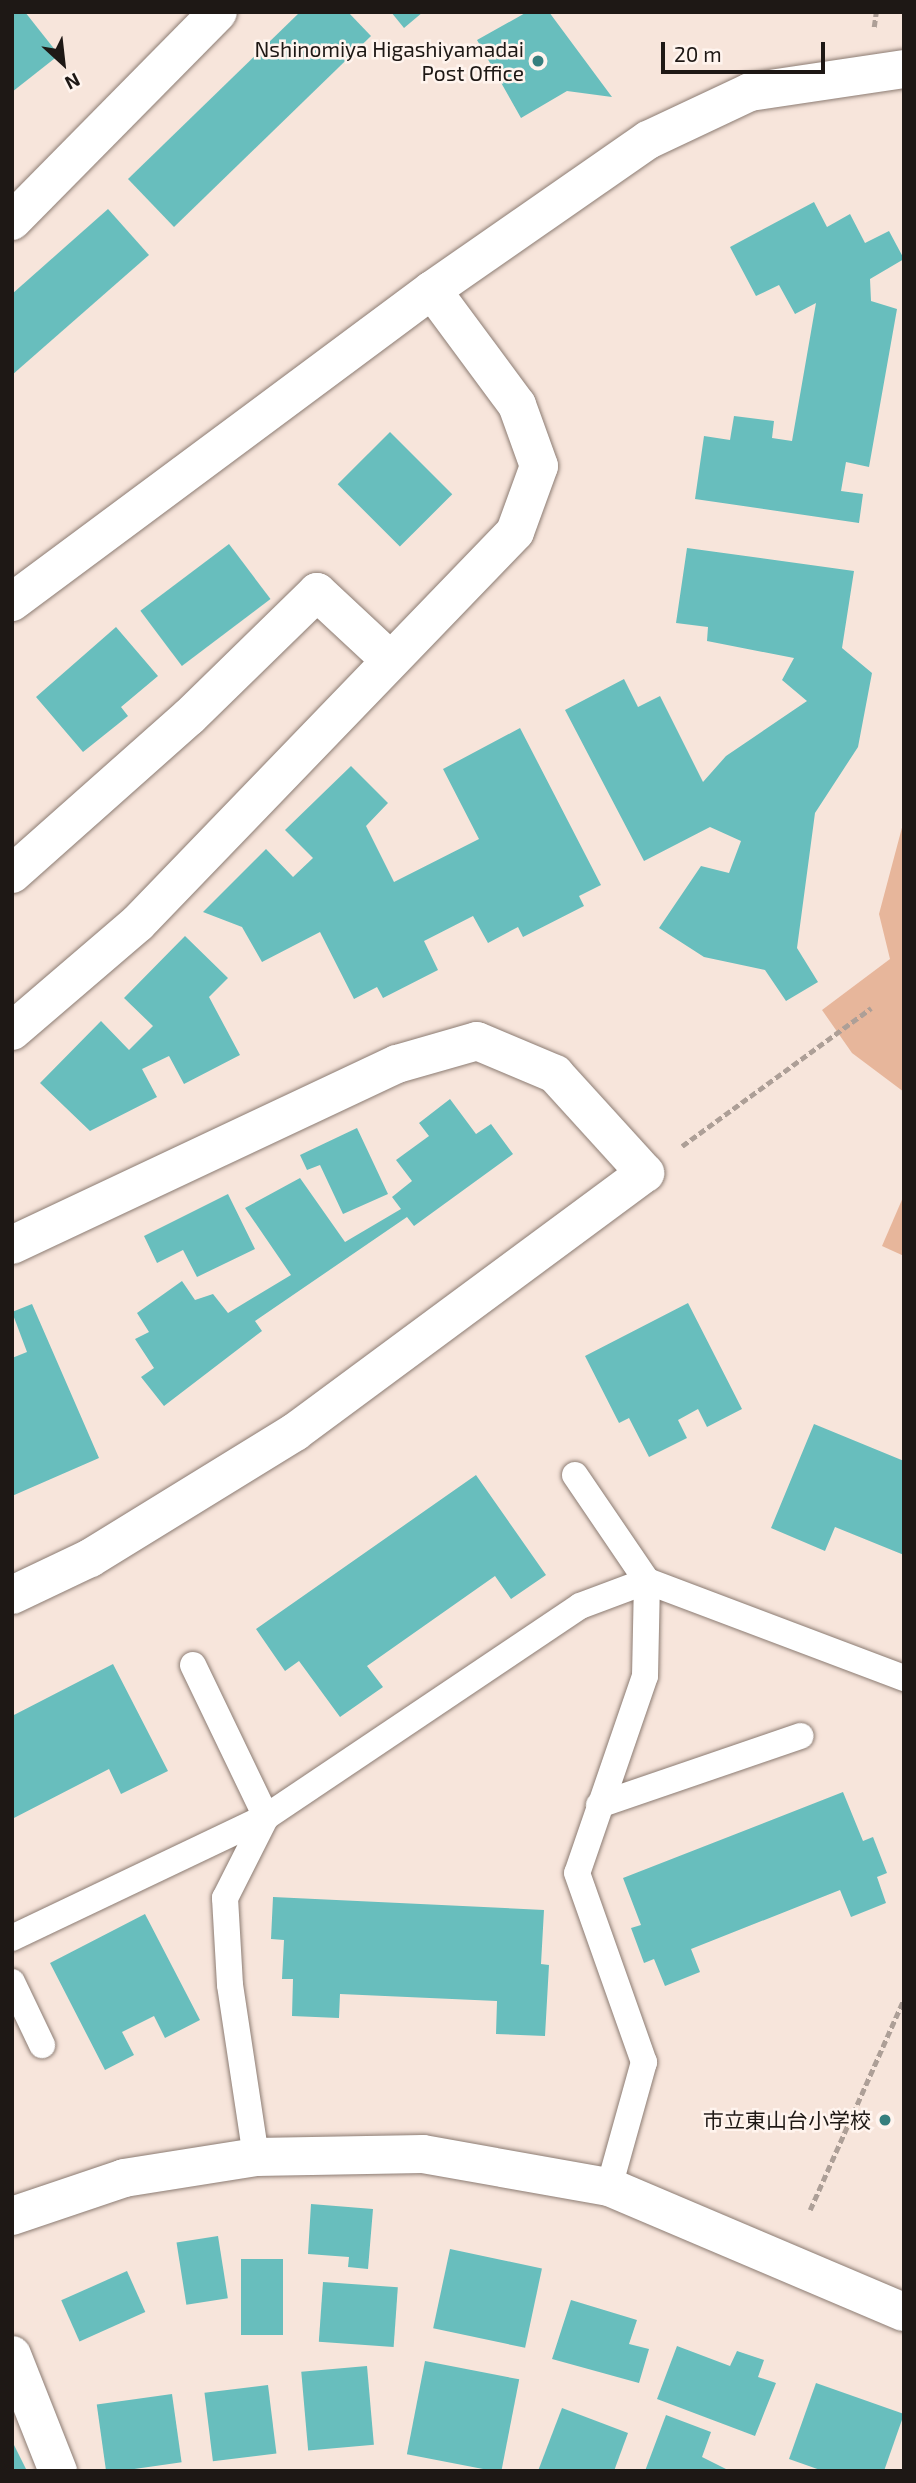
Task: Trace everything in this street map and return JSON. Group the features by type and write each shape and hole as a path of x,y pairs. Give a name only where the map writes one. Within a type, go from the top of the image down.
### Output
{"street":[{"path":"12,221 218,12"},
{"path":"12,602 432,290 648,140 750,92 904,69"},
{"path":"12,1031 138,923 515,533 539,466 517,405 432,290"},
{"path":"12,874 189,717 317,592 390,660"},
{"path":"12,1245 397,1063 477,1041 555,1074 645,1173 295,1432 90,1558 12,1595"},
{"path":"12,2216 124,2178 256,2157 423,2154 609,2187 904,2312"},
{"path":"12,2355 58,2471"}],"lane":[{"path":"575,1475 647,1581 904,1678"},
{"path":"609,2187 644,2062 577,1873 598,1805 645,1676 647,1581"},
{"path":"12,1938 266,1817 580,1606 647,1581"},
{"path":"193,1665 266,1817"},
{"path":"598,1805 801,1735"},
{"path":"256,2157 230,1985 225,1898 266,1817"},
{"path":"12,1982 42,2045"}],"path":[{"path":"645,1173 871,1008"},
{"path":"810,2210 904,1999"}],"shaded area":[{"path":"904,820 904,1092 852,1053 822,1010 890,959 879,914"},
{"path":"904,1195 904,1256 882,1246"}],"building":[{"path":"12,12 25,12 59,55 12,92"},
{"path":"300,12 348,12 371,36 174,227 128,179"},
{"path":"391,12 423,12 404,28"},
{"path":"527,12 549,12 612,97 567,91 521,118 477,40"},
{"path":"814,202 827,227 850,214 865,243 889,231 904,259 870,279 871,301 897,309 869,467 846,462 841,491 863,494 859,523 695,499 704,436 730,440 734,416 774,421 772,438 792,441 816,303 795,314 779,285 756,296 730,247"},
{"path":"108,209 149,255 12,375 12,294"},
{"path":"390,432 452,494 400,547 338,484"},
{"path":"229,544 271,599 182,666 140,611"},
{"path":"687,548 854,571 842,648 872,673 858,747 815,813 797,948 818,982 786,1001 765,970 704,957 659,928 701,866 729,873 741,841 710,827 644,861 565,710 624,679 638,707 660,696 703,782 726,756 807,701 782,680 794,658 707,641 708,627 676,623"},
{"path":"116,627 158,676 121,707 128,716 83,752 36,697"},
{"path":"520,728 601,885 579,896 584,906 523,937 518,927 488,943 473,916 424,941 438,970 383,998 377,987 354,999 320,932 262,962 242,927 203,912 266,849 293,877 313,858 285,830 351,766 388,803 366,826 394,882 479,839 443,769"},
{"path":"185,936 228,978 209,997 240,1055 184,1084 169,1056 142,1069 157,1097 90,1131 40,1083 101,1021 129,1050 153,1026 124,998"},
{"path":"450,1099 476,1134 491,1124 513,1154 414,1226 407,1217 255,1321 262,1331 164,1406 141,1377 154,1368 135,1339 149,1332 137,1313 182,1281 195,1300 213,1294 228,1313 291,1275 245,1208 300,1178 345,1242 401,1209 392,1197 412,1181 396,1160 429,1136 419,1123"},
{"path":"357,1128 388,1194 343,1214 320,1165 307,1170 300,1155"},
{"path":"228,1194 255,1249 197,1277 183,1250 157,1263 144,1236"},
{"path":"688,1303 742,1409 707,1427 698,1409 678,1420 687,1438 649,1457 629,1418 619,1423 585,1356"},
{"path":"32,1304 99,1458 12,1496 12,1358 27,1352 12,1312"},
{"path":"814,1424 904,1461 904,1555 835,1527 825,1551 771,1528"},
{"path":"476,1475 546,1575 511,1599 495,1576 367,1666 383,1687 340,1717 299,1661 285,1671 256,1629"},
{"path":"113,1664 168,1771 121,1794 109,1769 12,1819 12,1716"},
{"path":"843,1792 863,1841 873,1837 887,1873 877,1877 886,1903 851,1917 840,1890 691,1949 700,1972 665,1986 654,1959 644,1963 631,1928 641,1925 623,1878"},
{"path":"273,1897 544,1910 541,1964 549,1965 545,2036 496,2034 497,2001 340,1994 339,2018 292,2016 293,1979 282,1979 284,1940 271,1939"},
{"path":"145,1914 200,2020 165,2038 154,2016 122,2032 134,2055 105,2070 50,1963"},
{"path":"311,2204 373,2209 368,2269 348,2267 349,2257 308,2254"},
{"path":"218,2236 228,2298 186,2305 177,2243"},
{"path":"450,2249 542,2269 525,2348 433,2328"},
{"path":"241,2259 283,2259 283,2335 241,2335"},
{"path":"127,2271 145,2312 80,2341 61,2300"},
{"path":"323,2282 398,2287 394,2347 319,2342"},
{"path":"571,2300 637,2320 629,2344 649,2349 639,2383 552,2359"},
{"path":"677,2346 730,2366 737,2351 764,2360 758,2377 776,2383 755,2436 657,2399"},
{"path":"425,2361 519,2379 501,2471 407,2454"},
{"path":"367,2366 374,2445 308,2450 301,2372"},
{"path":"816,2383 904,2414 884,2471 823,2471 789,2459"},
{"path":"268,2385 276,2453 213,2461 204,2393"},
{"path":"172,2394 182,2462 106,2471 97,2405"},
{"path":"562,2408 628,2433 614,2471 538,2471"},
{"path":"666,2415 711,2432 702,2457 730,2471 645,2471"},
{"path":"12,2441 27,2471 12,2471"}],"place":[{"name":"Nshinomiya Higashiyamadai Post Office","path":"538,61"},
{"name":"市立東山台小学校","path":"885,2120"}]}
